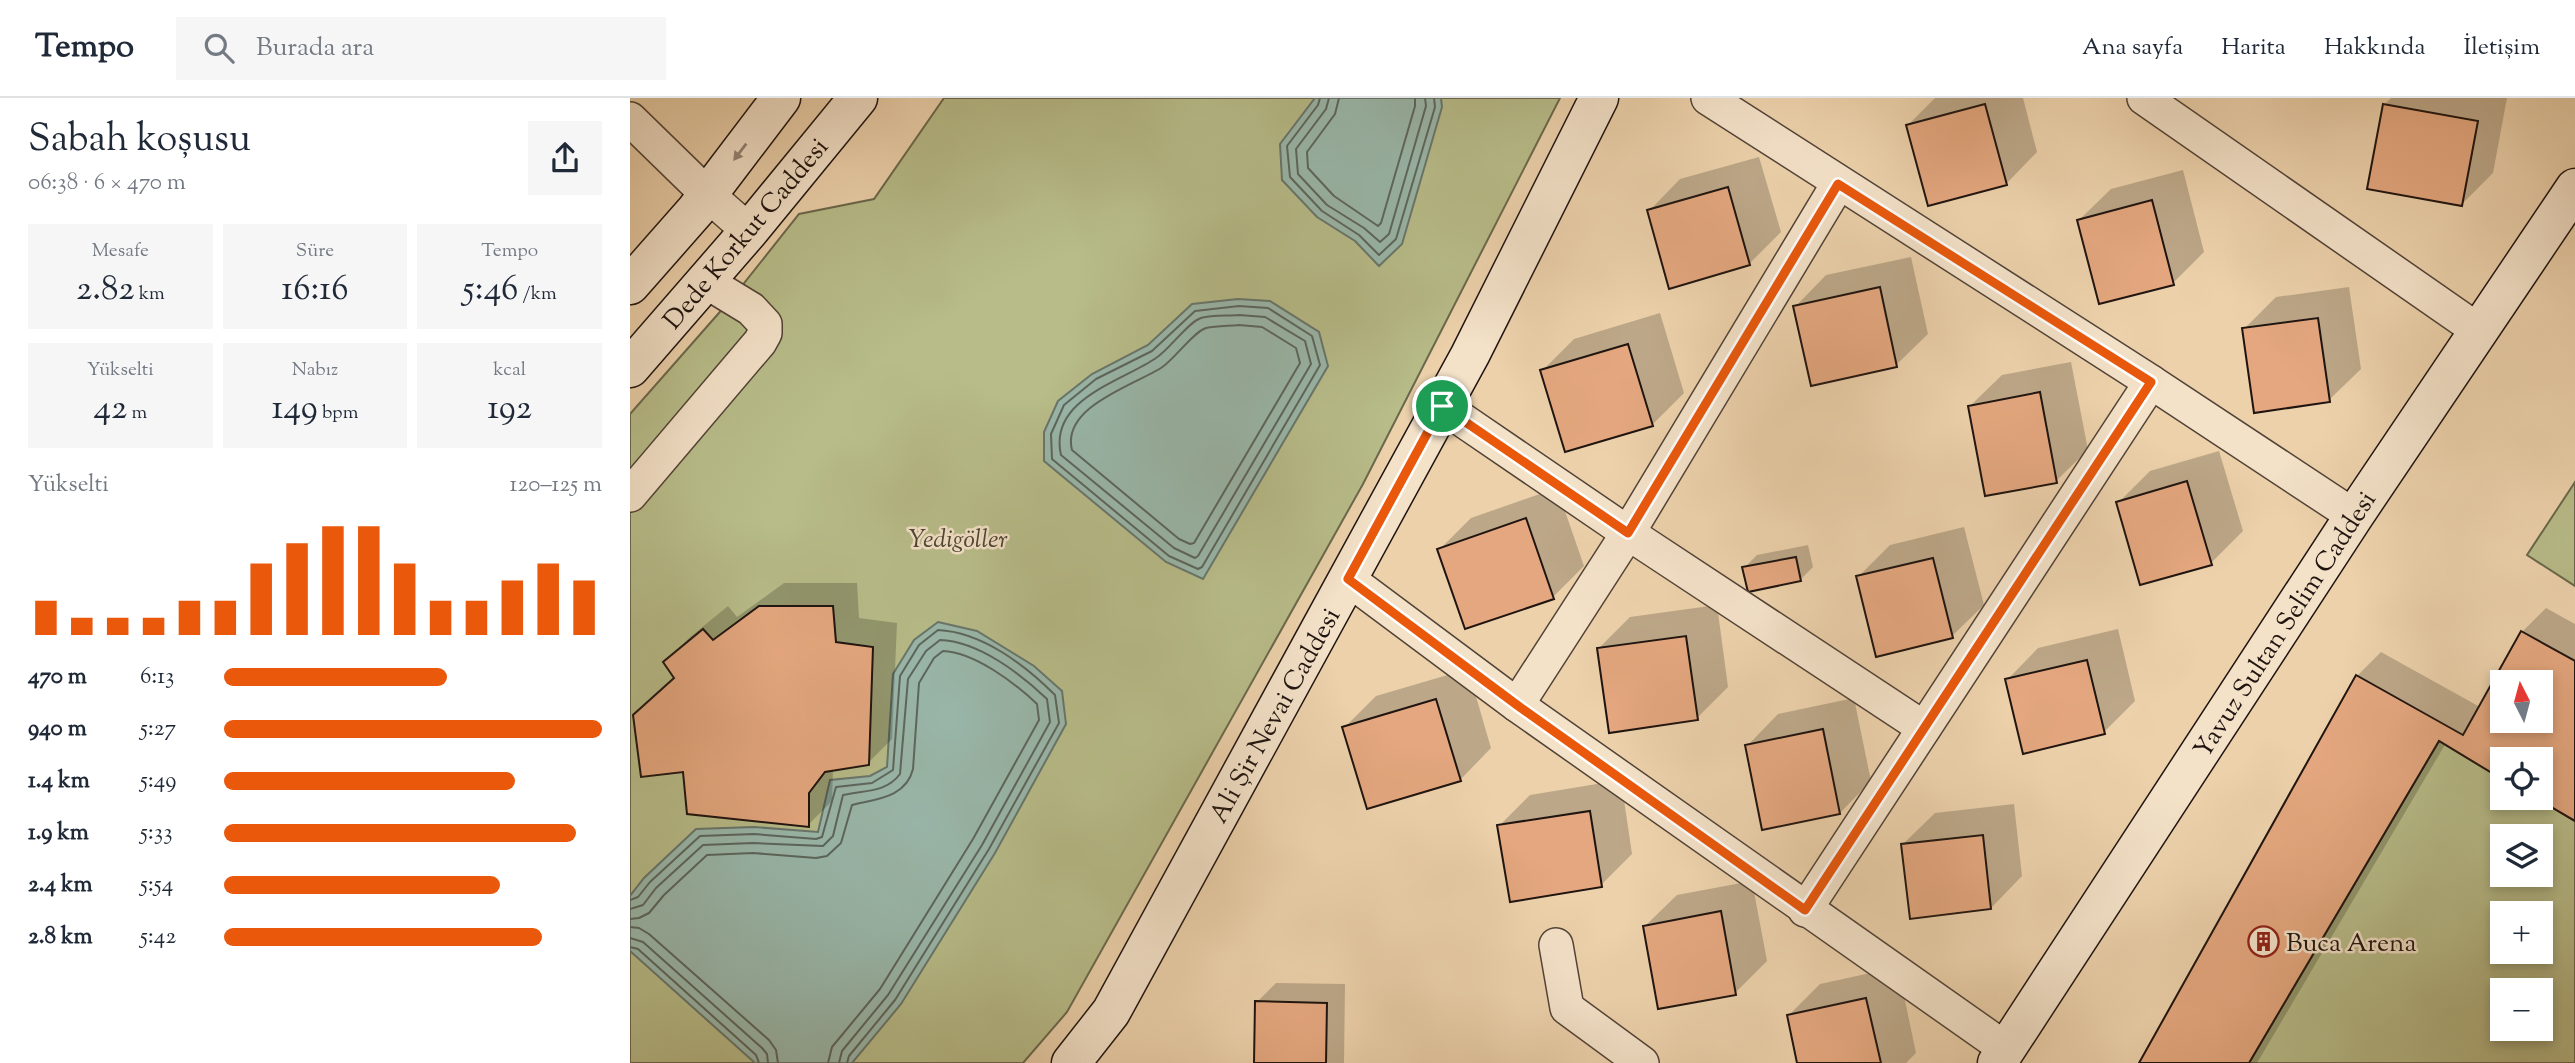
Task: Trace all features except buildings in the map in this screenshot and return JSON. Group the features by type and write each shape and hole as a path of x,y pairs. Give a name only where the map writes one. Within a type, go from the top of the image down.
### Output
{"street":[{"name":"Dede Korkut Caddesi","path":"630,285 708,195 781,98"},
{"name":"Dede Korkut Caddesi","path":"630,368 749,231 858,98"},
{"name":"Ali Şir Nevai Caddesi","path":"1070,1063 1111,1012 1442,406 1599,98"},
{"path":"1708,98 1838,184 2151,382 2354,516"},
{"path":"2144,98 2479,331"},
{"path":"630,119 749,231"},
{"path":"1517,705 1628,533 1838,184"},
{"name":"Yavuz Sultan Selim Caddesi","path":"2002,1056 2354,516 2575,188"},
{"path":"630,495 765,333 765,324 751,309 705,281"},
{"path":"1805,910 2151,382"},
{"path":"1442,406 1924,729"},
{"path":"1348,579 1517,705 1805,910 2002,1056"},
{"path":"1556,945 1567,1008 1643,1063"}],"green space":[{"name":"Yedigöller","path":"944,98 1560,98 1363,484 1067,1012 1023,1063 630,1063 630,414 733,297 799,214 874,199"},
{"path":"2575,482 2575,586 2527,555"},
{"path":"2439,741 2490,772 2490,810 2553,808 2575,821 2575,1063 2249,1063"}],"water":[{"path":"1315,98 1441,98 1442,107 1402,244 1379,266 1355,241 1317,217 1282,180 1280,144"},
{"path":"1238,299 1270,301 1319,332 1328,366 1203,579 1166,562 1044,461 1044,432 1058,401 1092,374 1148,345 1192,304"},
{"path":"938,622 977,631 1034,666 1062,691 1066,724 995,853 901,1004 852,1063 755,1063 630,951 630,896 644,878 696,829 754,827 818,832 830,780 870,776 887,767 893,674 914,640"}],"place":[{"name":"Buca Arena","path":"2263,942"}],"route":[{"path":"1838,184 2151,382 1805,910 1517,705 1348,579 1442,406 1628,533 1838,184"}]}
